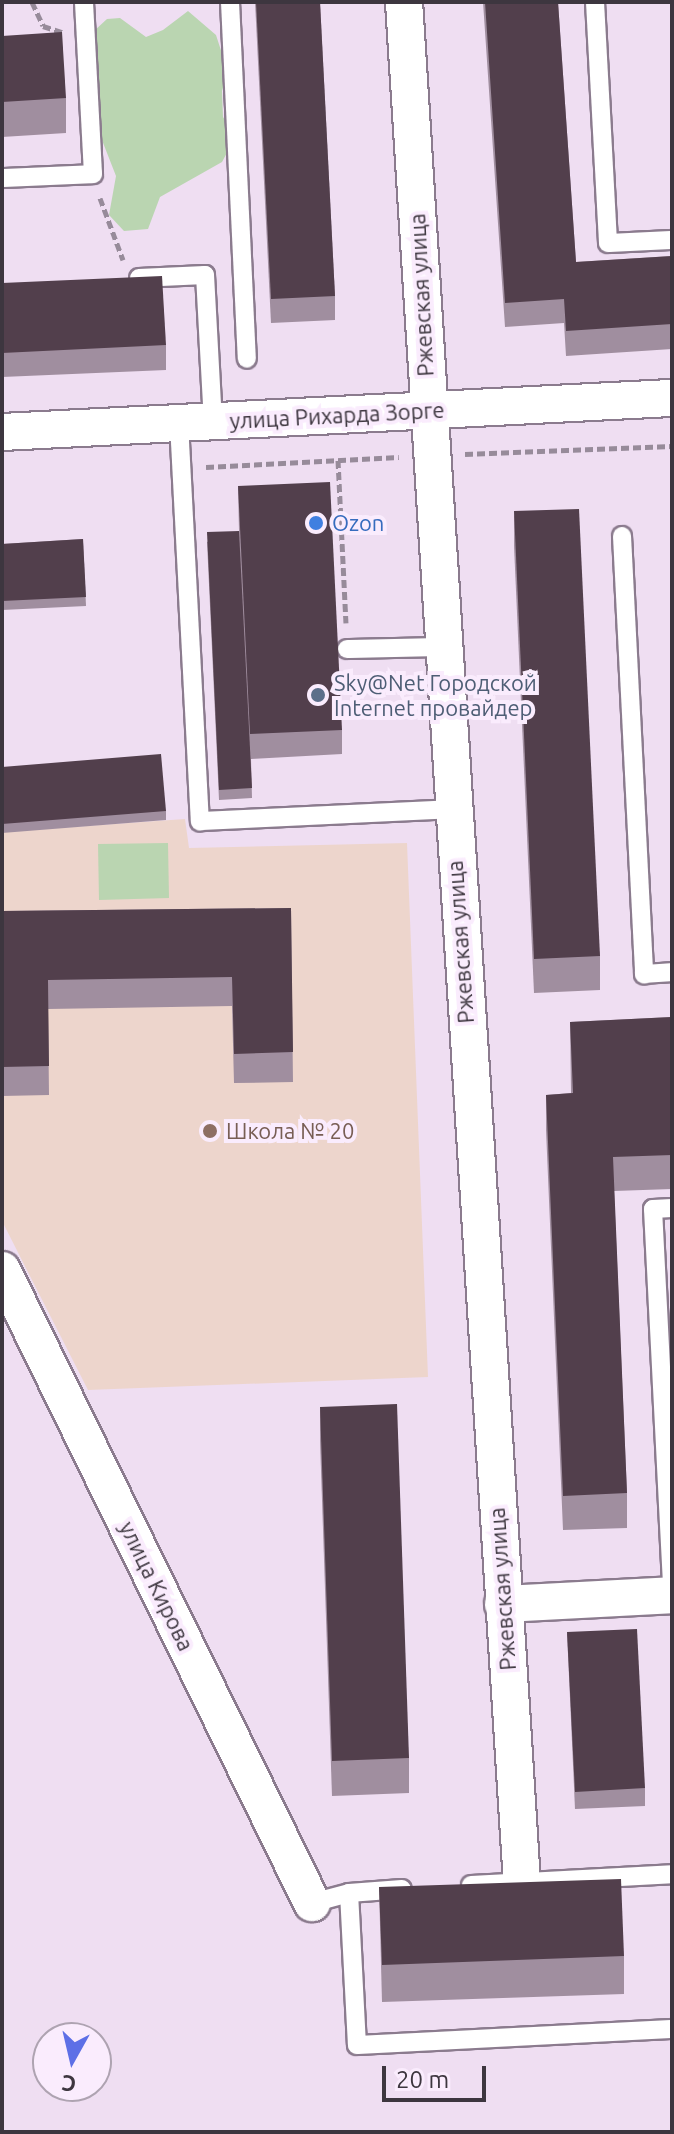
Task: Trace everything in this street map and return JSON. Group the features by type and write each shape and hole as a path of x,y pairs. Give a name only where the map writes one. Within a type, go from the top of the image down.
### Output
{"street":[{"name":"Ржевская улица","path":"404,2 452,809 522,1882"},
{"name":"улица Рихарда Зорге","path":"2,432 672,398"},
{"name":"улица Кирова","path":"2,1270 312,1903"},
{"path":"503,1604 672,1595"}],"lane":[{"path":"2,178 93,174 84,2"},
{"path":"230,2 247,359"},
{"path":"595,2 608,243 672,240"},
{"path":"125,278 205,275 196,422 181,468 200,821 452,809"},
{"path":"622,536 644,974 672,972"},
{"path":"347,649 442,647"},
{"path":"672,1208 653,1209 672,1584"},
{"path":"459,1886 672,1874"},
{"path":"312,1903 349,1893 428,1888"},
{"path":"349,1893 357,2045 672,2029"}],"path":[{"path":"32,2 43,26 86,38"},
{"path":"93,174 125,278"},
{"path":"181,468 672,446"},
{"path":"338,460 347,649"}],"shaded area":[{"name":"Школа № 20","path":"185,819 189,848 407,843 428,1377 88,1390 2,1221 2,832"}],"green space":[{"path":"188,11 216,35 228,72 222,91 223,117 230,128 229,149 222,162 160,197 148,229 124,231 109,215 116,176 91,112 94,31 107,19 120,18 146,37 163,30"},
{"path":"168,843 169,898 99,900 98,844"}],"building":[{"path":"256,2 320,2 335,296 271,299"},
{"path":"485,2 558,2 576,262 672,256 672,324 566,331 564,299 505,303"},
{"path":"62,32 66,98 2,102 2,36"},
{"path":"162,276 166,345 2,353 2,283"},
{"path":"330,482 342,730 250,734 238,486"},
{"path":"579,509 600,956 534,959 514,511"},
{"path":"239,531 252,788 219,790 207,532"},
{"path":"83,539 86,597 2,601 2,544"},
{"path":"161,754 166,811 2,824 2,767"},
{"path":"291,908 293,1052 234,1054 232,977 48,980 49,1066 2,1067 2,911"},
{"path":"672,1017 672,1155 613,1157 627,1493 563,1496 546,1095 573,1093 570,1022"},
{"path":"397,1404 409,1758 332,1761 320,1407"},
{"path":"637,1629 645,1788 575,1792 567,1632"},
{"path":"621,1879 624,1956 382,1965 379,1887"}],"place":[{"name":"Ozon","path":"316,523"},
{"name":"Sky@Net Городской Internet провайдер","path":"318,695"},
{"name":"Школа № 20","path":"210,1131"}]}
